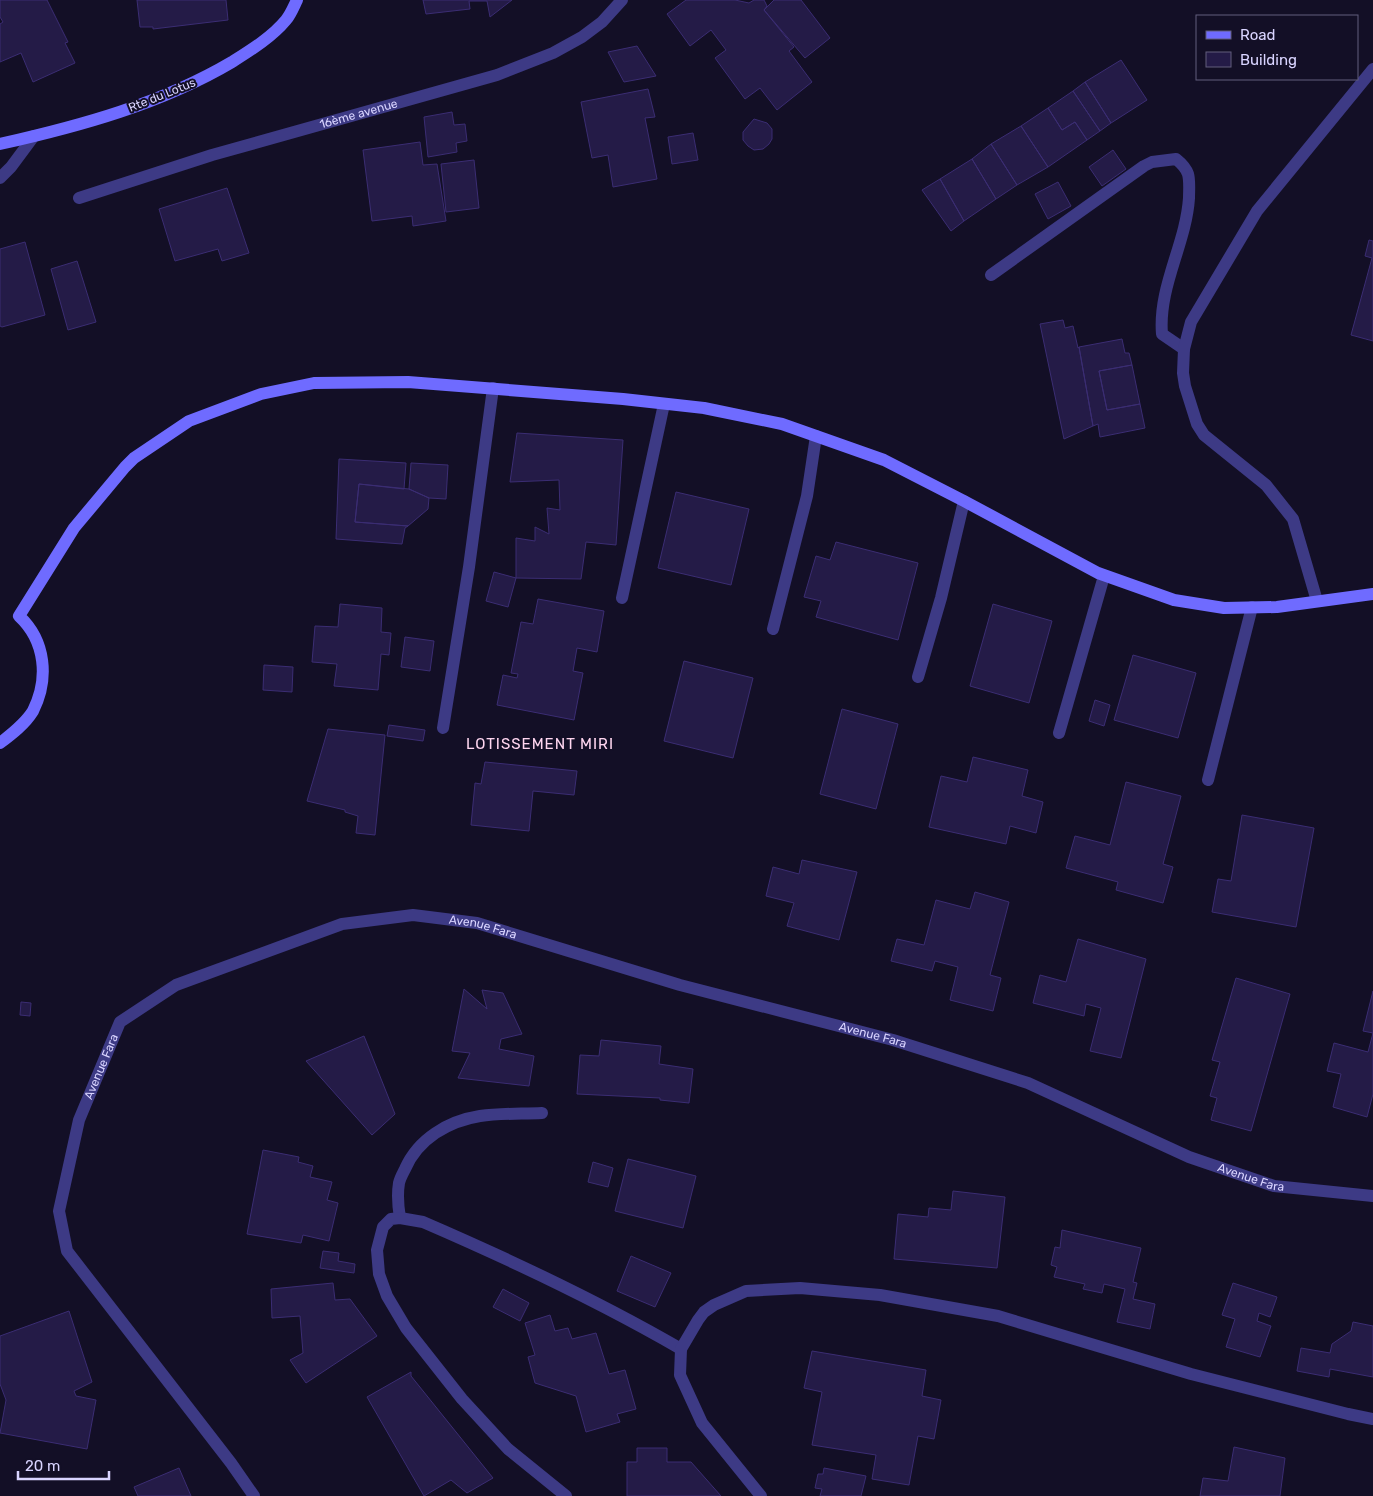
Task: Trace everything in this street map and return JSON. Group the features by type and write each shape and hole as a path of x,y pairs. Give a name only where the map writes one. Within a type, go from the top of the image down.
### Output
{"main road":[{"name":"Rte du Lotus","path":"0,144 145,104 209,76 256,48 286,20 297,0"},
{"path":"0,743 17,730 32,712 41,689 44,664 38,642 26,622 19,616 74,528 125,467 134,458 189,421 261,394 314,383 408,382 623,399 704,408 782,424 884,460 1104,576 1174,600 1224,608 1277,607 1373,594"}],"street":[{"name":"16ème avenue","path":"79,198 220,152 497,75 553,53 582,37 602,22 622,0"},
{"path":"1317,601 1293,519 1288,510 1266,485 1213,444 1197,424 1185,386 1183,373 1184,349 1191,322 1257,211 1373,68"},
{"path":"0,178 11,167 34,136"},
{"path":"991,275 1144,166 1152,162 1176,159 1188,174 1188,213 1170,275 1161,323 1162,334 1184,349"},
{"path":"443,728 469,567 493,388"},
{"path":"622,598 664,404"},
{"path":"773,629 807,496 816,436"},
{"path":"918,677 941,598 964,501"},
{"path":"1059,733 1104,576"},
{"path":"1208,780 1252,607"},
{"name":"Avenue Fara","path":"254,1496 231,1463 67,1251 59,1211 79,1120 120,1022 176,985 342,924 413,915 477,923 680,985 893,1040 1028,1083 1189,1157 1274,1186 1373,1196"},
{"path":"400,1218 398,1203 399,1182 416,1149 432,1135 455,1122 479,1116 542,1113"},
{"path":"566,1496 508,1449 462,1399 406,1328 382,1285 379,1274 377,1250 383,1227 391,1219 400,1218 423,1222 641,1326 681,1349"},
{"path":"761,1496 702,1423 680,1375 681,1349 704,1312 725,1300 746,1292 800,1288 880,1295 998,1316 1191,1374 1348,1414 1373,1418"}],"building":[{"path":"0,0 47,0 68,42 65,43 75,63 33,82 21,53 0,62 0,24 3,22 0,17"},
{"path":"137,0 226,0 228,20 153,29 153,27 140,27"},
{"path":"423,0 512,0 490,17 487,1 469,1 470,9 426,14"},
{"path":"686,0 735,0 749,3 754,0 764,0 767,6 764,10 794,47 789,51 812,82 777,110 760,88 745,99 715,58 726,50 711,30 690,46 667,14"},
{"path":"774,0 801,0 830,38 805,58 764,10"},
{"path":"637,46 656,76 624,82 608,52"},
{"path":"1121,60 1147,100 1111,123 1085,82"},
{"path":"1085,82 1111,123 1100,131 1073,91"},
{"path":"648,89 655,117 645,118 657,179 613,187 608,155 592,158 581,102"},
{"path":"1073,91 1100,131 1087,140 1075,122 1062,130 1048,108"},
{"path":"1048,108 1062,130 1075,122 1087,140 1048,167 1021,126"},
{"path":"452,112 454,125 465,124 467,141 456,143 457,152 428,157 424,117"},
{"path":"754,119 767,123 772,129 772,139 763,149 754,150 743,140 743,132"},
{"path":"1021,126 1048,167 1017,185 991,144"},
{"path":"693,133 698,160 672,164 668,137"},
{"path":"420,142 423,165 437,164 446,221 413,226 412,216 372,221 363,150"},
{"path":"991,144 1017,185 996,199 972,159"},
{"path":"1113,150 1126,169 1102,186 1089,167"},
{"path":"972,159 996,199 964,221 940,179"},
{"path":"474,160 479,208 446,212 441,164"},
{"path":"940,179 964,221 951,231 922,190"},
{"path":"1058,182 1071,206 1048,219 1035,194"},
{"path":"227,188 249,253 222,261 218,249 175,261 159,209"},
{"path":"1369,240 1373,241 1373,341 1351,335 1372,258 1365,256"},
{"path":"25,242 45,315 2,327 0,326 0,249"},
{"path":"77,261 96,322 68,330 51,269"},
{"path":"1063,320 1065,328 1073,326 1079,347 1093,426 1064,439 1040,324"},
{"path":"1122,339 1125,353 1129,353 1132,365 1099,371 1107,410 1140,404 1145,428 1100,437 1098,424 1093,426 1079,347"},
{"path":"1132,365 1140,404 1107,410 1099,371"},
{"path":"517,433 623,440 616,545 586,542 581,579 516,578 516,538 535,541 535,527 549,534 547,508 560,510 559,480 510,482"},
{"path":"339,459 406,463 404,489 359,484 355,522 408,526 405,528 402,544 336,539"},
{"path":"411,463 448,465 446,499 429,498 409,489"},
{"path":"359,484 409,489 429,498 428,509 408,526 355,522"},
{"path":"676,492 749,509 731,585 658,568"},
{"path":"836,542 918,563 898,640 816,617 821,601 804,597 816,556 830,560"},
{"path":"494,572 516,578 508,607 486,601"},
{"path":"538,599 604,611 597,652 577,648 573,671 583,673 574,720 497,705 503,675 517,678 518,674 511,673 521,622 533,624"},
{"path":"340,604 382,608 381,632 391,633 389,655 381,654 378,690 334,686 337,664 312,662 315,626 338,627"},
{"path":"993,604 1052,621 1029,703 970,686"},
{"path":"405,637 434,641 430,671 401,667"},
{"path":"1133,655 1196,673 1178,738 1114,720"},
{"path":"684,661 753,678 733,758 664,741"},
{"path":"264,665 293,667 292,692 263,690"},
{"path":"1095,700 1110,705 1104,726 1089,721"},
{"path":"842,709 898,724 876,809 820,794"},
{"path":"389,725 425,730 423,741 387,736"},
{"path":"328,729 385,735 375,835 356,833 358,816 345,812 345,810 307,801"},
{"path":"973,757 1028,770 1022,796 1043,802 1036,833 1010,826 1006,844 929,827 941,776 967,782"},
{"path":"485,762 577,771 574,795 533,791 529,831 471,825 475,783 481,784"},
{"path":"1126,782 1181,796 1163,864 1173,867 1163,903 1116,890 1118,882 1066,868 1075,836 1110,845"},
{"path":"1242,815 1314,828 1296,927 1212,912 1218,879 1231,881"},
{"path":"802,860 857,872 839,940 787,926 794,903 766,896 773,867 799,874"},
{"path":"975,892 1009,902 990,975 1001,978 993,1011 950,1000 958,967 935,961 932,971 891,961 897,939 924,945 936,900 970,909"},
{"path":"1078,939 1146,959 1121,1058 1090,1051 1101,1008 1086,1004 1084,1016 1033,1003 1040,975 1066,982"},
{"path":"1236,978 1290,994 1251,1131 1211,1120 1217,1098 1210,1096 1220,1062 1212,1060"},
{"path":"464,989 487,1009 482,990 503,993 522,1034 501,1039 499,1049 534,1056 529,1086 458,1078 470,1053 452,1051"},
{"path":"1373,991 1373,1033 1363,1031"},
{"path":"21,1002 31,1003 30,1016 20,1015"},
{"path":"1373,1033 1373,1094 1367,1117 1333,1107 1341,1074 1327,1071 1334,1043 1368,1052"},
{"path":"364,1036 395,1114 372,1135 306,1061"},
{"path":"601,1040 661,1046 659,1064 693,1069 689,1103 660,1100 660,1098 577,1094 580,1055 599,1056"},
{"path":"263,1150 299,1157 298,1162 313,1166 310,1177 332,1182 327,1200 338,1203 329,1241 303,1235 301,1243 247,1234"},
{"path":"628,1159 696,1176 683,1228 615,1211"},
{"path":"593,1162 613,1168 608,1187 588,1182"},
{"path":"953,1191 1005,1197 997,1268 894,1259 898,1214 928,1217 929,1208 951,1210"},
{"path":"1062,1230 1141,1248 1133,1282 1137,1283 1133,1299 1155,1304 1150,1329 1117,1322 1125,1289 1104,1284 1102,1293 1083,1289 1085,1284 1054,1277 1057,1267 1051,1265 1055,1247 1060,1248"},
{"path":"323,1251 339,1253 338,1261 355,1264 354,1273 320,1268"},
{"path":"631,1256 671,1273 655,1307 617,1291"},
{"path":"333,1283 335,1300 350,1299 377,1336 306,1383 290,1360 303,1353 300,1316 272,1318 271,1289"},
{"path":"1233,1283 1277,1297 1270,1317 1259,1313 1257,1321 1271,1326 1260,1357 1226,1347 1235,1319 1222,1315"},
{"path":"503,1289 529,1303 520,1321 493,1307"},
{"path":"69,1311 92,1382 74,1391 76,1396 96,1400 87,1449 0,1433 6,1400 0,1384 0,1336"},
{"path":"550,1315 555,1331 568,1328 572,1339 596,1333 609,1374 625,1370 636,1409 617,1414 620,1422 586,1432 576,1396 535,1383 528,1357 535,1355 525,1323"},
{"path":"1353,1322 1373,1326 1373,1377 1330,1369 1329,1377 1297,1371 1301,1348 1330,1353 1332,1344 1351,1331"},
{"path":"812,1351 926,1370 922,1396 941,1400 934,1439 918,1436 909,1485 872,1479 876,1455 812,1445 822,1392 804,1388"},
{"path":"411,1372 411,1376 493,1478 467,1493 451,1480 424,1496 367,1397"},
{"path":"1234,1447 1285,1458 1280,1496 1200,1496 1203,1478 1228,1481"},
{"path":"637,1448 667,1448 667,1462 691,1462 721,1496 627,1496 627,1462 637,1462"},
{"path":"179,1468 191,1496 138,1496 134,1487"},
{"path":"824,1468 866,1476 861,1496 820,1496 822,1489 815,1488 818,1474 823,1474"}],"district":[{"name":"LOTISSEMENT MIRI","path":"540,744"}]}
